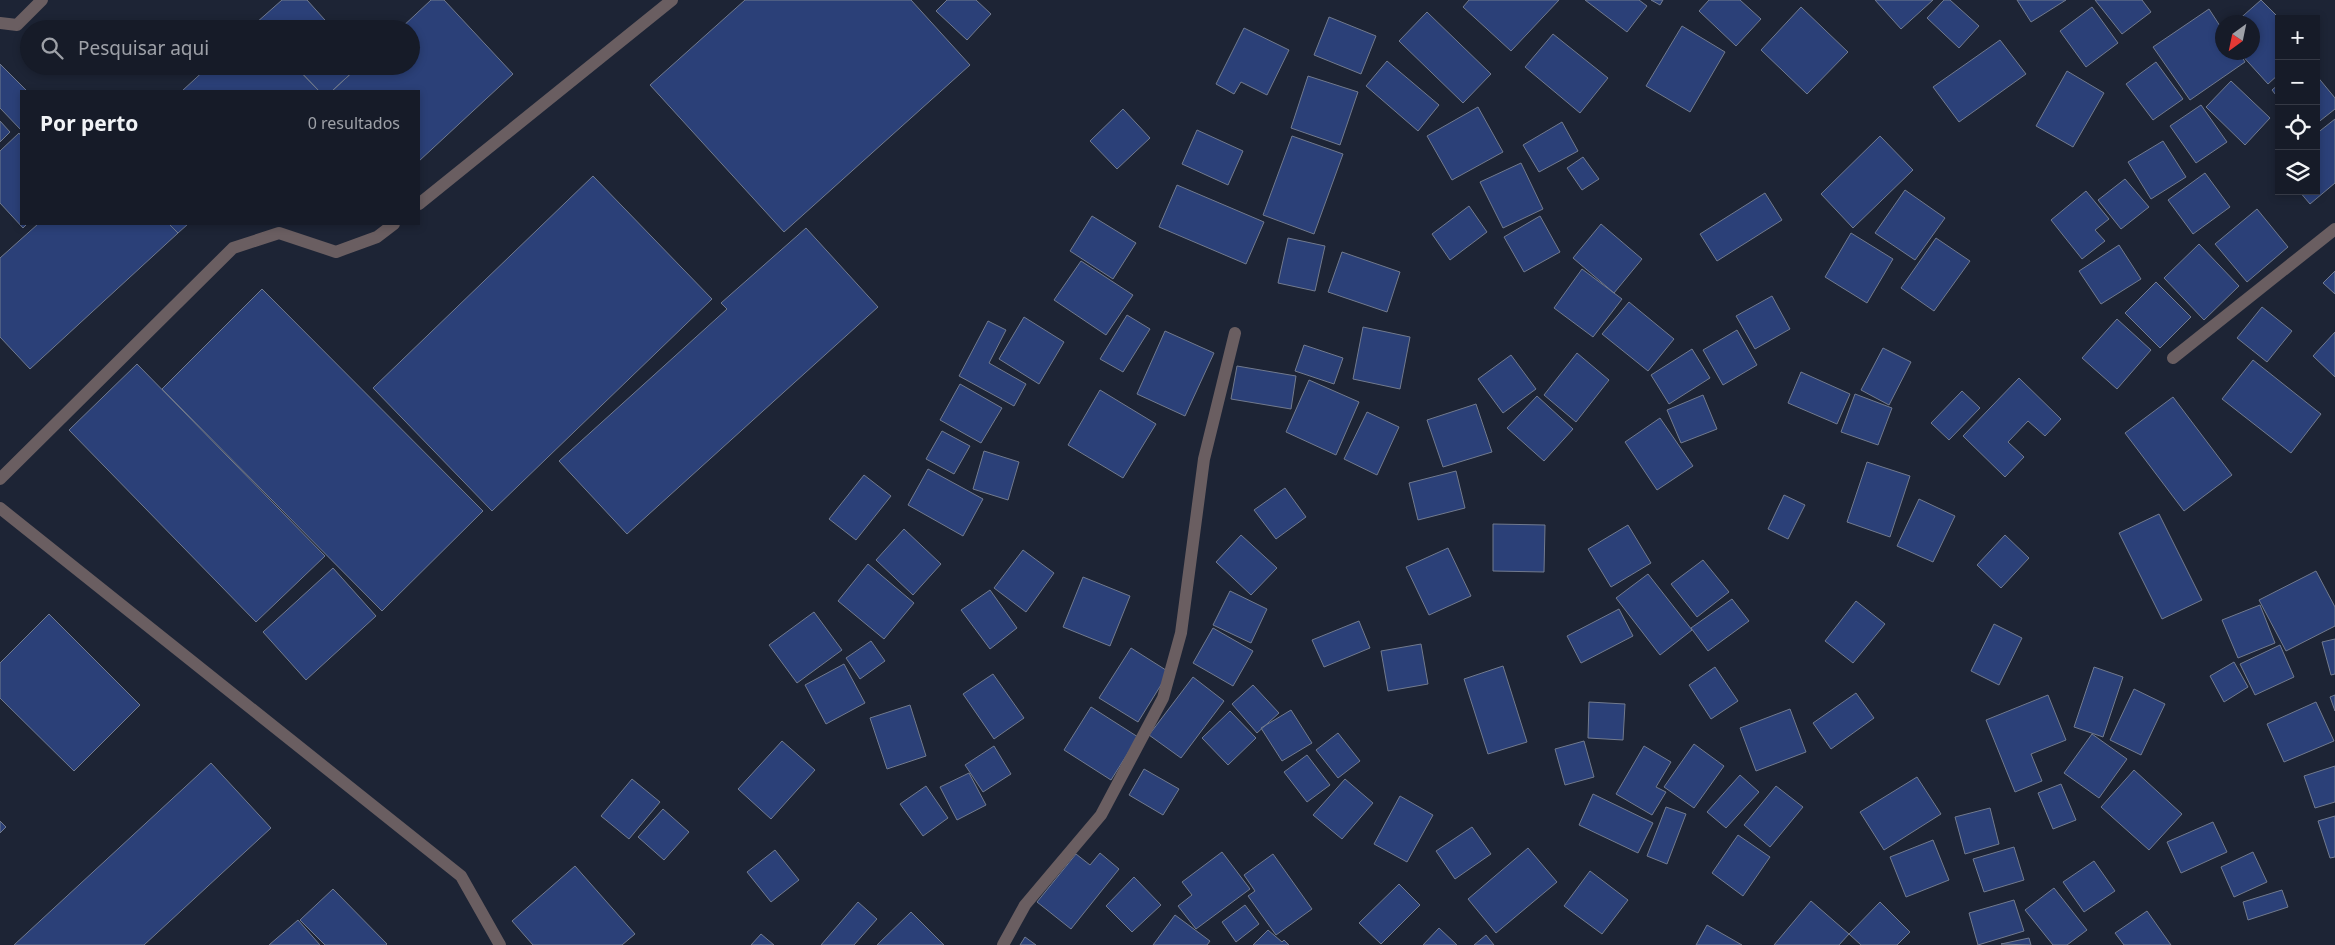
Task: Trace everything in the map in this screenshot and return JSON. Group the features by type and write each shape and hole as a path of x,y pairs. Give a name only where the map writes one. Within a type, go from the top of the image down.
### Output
{"street":[{"path":"20,20 42,0"},
{"path":"420,203 672,0"},
{"path":"0,23 16,24 20,20"},
{"path":"0,479 233,248 279,233 336,252 377,237 393,225"},
{"path":"2173,358 2335,229"},
{"path":"1003,945 1025,905 1101,815 1163,698 1181,633 1204,459 1235,333"},
{"path":"0,508 462,876 500,945"}],"building":[{"path":"282,0 307,0 325,20 259,20"},
{"path":"431,0 444,0 513,74 420,160 420,90 333,90 349,75 420,75 420,20 410,20"},
{"path":"745,0 911,0 970,65 784,232 650,85"},
{"path":"947,0 976,0 991,14 967,40 936,11"},
{"path":"1469,0 1559,0 1511,51 1463,7"},
{"path":"1585,0 1639,0 1647,6 1627,32"},
{"path":"1651,0 1663,0 1660,5"},
{"path":"1709,0 1740,0 1761,19 1736,46 1699,11"},
{"path":"1875,0 1933,0 1901,29"},
{"path":"1944,0 1950,0 1979,26 1959,48 1927,18"},
{"path":"2017,0 2066,0 2031,22"},
{"path":"2095,0 2142,0 2151,12 2122,34"},
{"path":"2261,0 2276,15 2275,78 2268,84 2246,60 2260,60 2260,15 2244,15"},
{"path":"1801,7 1848,52 1807,94 1761,50"},
{"path":"2092,7 2118,43 2086,67 2060,31"},
{"path":"2209,9 2215,18 2215,60 2244,60 2245,62 2190,100 2153,47"},
{"path":"1427,12 1491,74 1463,103 1399,41"},
{"path":"1329,17 1376,36 1361,74 1314,55"},
{"path":"1682,26 1725,52 1690,112 1646,86"},
{"path":"1244,28 1289,50 1267,95 1241,82 1234,94 1216,84"},
{"path":"1553,34 1608,78 1580,113 1525,67"},
{"path":"2000,40 2026,74 1959,122 1933,87"},
{"path":"1387,61 1439,105 1418,131 1366,86"},
{"path":"2156,62 2183,99 2153,120 2126,84"},
{"path":"0,64 26,90 20,90 20,129 0,108"},
{"path":"2067,71 2104,93 2073,147 2036,126"},
{"path":"199,75 304,75 318,90 183,90"},
{"path":"304,75 349,75 333,90 318,90"},
{"path":"1308,76 1358,92 1340,145 1291,128"},
{"path":"2320,80 2335,98 2335,109 2320,121"},
{"path":"2231,81 2270,118 2245,145 2206,107"},
{"path":"2201,105 2227,142 2196,163 2170,126"},
{"path":"1478,107 1503,152 1452,180 1427,136"},
{"path":"1123,109 1150,138 1117,169 1090,141"},
{"path":"2335,119 2335,183 2310,204 2302,195 2320,195 2320,131"},
{"path":"0,121 10,132 0,142"},
{"path":"1562,122 1578,151 1539,172 1523,145"},
{"path":"1197,130 1243,151 1228,185 1182,164"},
{"path":"19,133 20,225 0,203 0,151"},
{"path":"1292,136 1343,154 1314,234 1263,215"},
{"path":"1880,136 1913,170 1853,228 1821,194"},
{"path":"2163,141 2186,177 2151,199 2128,162"},
{"path":"1583,157 1599,179 1582,190 1567,168"},
{"path":"1521,163 1543,209 1503,228 1480,182"},
{"path":"2205,173 2230,207 2193,234 2168,200"},
{"path":"593,176 712,299 492,511 373,388"},
{"path":"2125,179 2149,207 2121,229 2098,200"},
{"path":"1177,185 1264,222 1246,264 1159,227"},
{"path":"1905,190 1945,218 1915,260 1875,233"},
{"path":"2086,191 2109,219 2095,230 2105,241 2082,259 2051,220"},
{"path":"1765,193 1782,220 1717,261 1700,234"},
{"path":"1469,206 1487,232 1450,260 1432,234"},
{"path":"2257,209 2288,247 2247,282 2215,244"},
{"path":"1092,216 1136,243 1113,279 1070,251"},
{"path":"1540,216 1560,252 1524,272 1504,237"},
{"path":"1601,224 1642,259 1614,293 1573,258"},
{"path":"37,225 170,225 178,233 30,369 0,337 0,258"},
{"path":"170,225 187,225 178,233"},
{"path":"806,228 878,307 627,534 559,461 727,309 721,303"},
{"path":"1851,233 1893,259 1867,303 1825,277"},
{"path":"1288,238 1325,246 1315,291 1278,283"},
{"path":"1936,238 1970,261 1934,311 1901,288"},
{"path":"2199,244 2239,286 2204,320 2164,278"},
{"path":"2119,245 2141,279 2101,304 2079,271"},
{"path":"1342,252 1400,272 1387,312 1328,292"},
{"path":"1081,261 1133,295 1106,335 1054,300"},
{"path":"1582,269 1622,299 1593,337 1554,308"},
{"path":"2335,271 2335,294 2323,283"},
{"path":"2156,282 2191,317 2160,348 2125,313"},
{"path":"262,289 483,511 382,611 162,389"},
{"path":"1772,296 1790,329 1755,349 1736,316"},
{"path":"1629,302 1674,339 1648,371 1602,334"},
{"path":"2262,307 2292,331 2267,362 2237,338"},
{"path":"1127,315 1150,329 1123,372 1100,359"},
{"path":"1024,317 1064,342 1039,384 999,359"},
{"path":"2117,319 2151,350 2117,389 2082,358"},
{"path":"988,321 1006,330 989,363 1026,384 1014,406 959,376"},
{"path":"1363,327 1410,337 1400,389 1353,379"},
{"path":"1737,330 1757,365 1723,385 1703,350"},
{"path":"1165,331 1214,353 1185,416 1137,394"},
{"path":"2335,332 2335,377 2313,356"},
{"path":"1304,345 1343,358 1334,384 1295,371"},
{"path":"1883,348 1911,362 1889,405 1861,390"},
{"path":"1692,349 1710,378 1669,404 1651,375"},
{"path":"1577,353 1609,380 1576,422 1544,395"},
{"path":"1511,355 1536,389 1503,413 1478,379"},
{"path":"2253,360 2321,414 2291,453 2222,399"},
{"path":"137,364 325,556 256,622 69,430"},
{"path":"1237,366 1296,376 1291,409 1231,399"},
{"path":"1801,372 1850,394 1837,424 1788,403"},
{"path":"2019,378 2061,419 2045,436 2028,421 2008,442 2024,457 2005,477 1963,436"},
{"path":"1309,380 1359,402 1336,455 1286,432"},
{"path":"960,384 1002,408 981,443 940,420"},
{"path":"1100,390 1156,424 1123,478 1068,445"},
{"path":"1962,391 1980,408 1949,440 1931,423"},
{"path":"1855,394 1892,408 1878,445 1841,432"},
{"path":"1703,395 1717,429 1681,443 1667,410"},
{"path":"1537,396 1573,429 1544,461 1507,428"},
{"path":"2173,397 2232,475 2184,511 2125,433"},
{"path":"1476,404 1492,452 1443,467 1427,420"},
{"path":"1367,412 1399,427 1377,475 1344,459"},
{"path":"1660,418 1693,466 1657,490 1625,442"},
{"path":"942,431 970,446 954,474 926,459"},
{"path":"984,451 1019,462 1008,500 973,489"},
{"path":"1867,462 1910,476 1890,537 1847,522"},
{"path":"928,469 983,499 963,536 908,505"},
{"path":"1456,471 1465,508 1418,520 1409,483"},
{"path":"864,475 891,496 856,540 829,519"},
{"path":"1285,488 1306,517 1276,539 1254,510"},
{"path":"1784,495 1805,505 1788,539 1768,529"},
{"path":"1919,499 1955,516 1933,562 1897,546"},
{"path":"2159,514 2202,600 2162,619 2119,533"},
{"path":"1493,524 1545,525 1544,572 1493,571"},
{"path":"1628,525 1651,563 1611,587 1588,549"},
{"path":"904,529 941,564 913,595 876,560"},
{"path":"1241,535 1277,568 1251,595 1216,562"},
{"path":"2005,535 2029,558 2001,588 1977,565"},
{"path":"1448,548 1471,596 1429,615 1406,567"},
{"path":"1023,550 1054,573 1026,612 994,588"},
{"path":"1703,560 1729,592 1697,617 1671,584"},
{"path":"868,564 914,603 884,639 838,601"},
{"path":"333,568 376,616 306,680 263,632"},
{"path":"2316,571 2335,607 2335,626 2286,651 2259,600"},
{"path":"1648,574 1692,630 1660,655 1616,598"},
{"path":"1083,577 1130,596 1110,646 1063,627"},
{"path":"990,590 1017,628 990,649 961,610"},
{"path":"1230,591 1267,609 1251,643 1213,625"},
{"path":"1732,599 1749,621 1708,651 1691,628"},
{"path":"1856,601 1885,624 1853,663 1825,641"},
{"path":"2260,605 2275,643 2238,658 2222,620"},
{"path":"1619,609 1633,636 1581,663 1567,636"},
{"path":"814,612 842,650 797,683 769,645"},
{"path":"49,614 140,705 74,771 0,698 0,663"},
{"path":"1359,621 1370,648 1324,667 1312,640"},
{"path":"1994,624 2022,638 1999,685 1971,671"},
{"path":"1213,628 1253,651 1233,686 1193,663"},
{"path":"2335,639 2335,674 2331,675 2322,642"},
{"path":"871,641 885,661 860,679 846,658"},
{"path":"1421,644 1428,684 1388,691 1381,651"},
{"path":"2280,645 2294,677 2255,695 2240,664"},
{"path":"1131,648 1169,672 1138,722 1099,698"},
{"path":"2234,662 2248,687 2224,702 2210,676"},
{"path":"844,664 865,703 826,724 805,685"},
{"path":"1503,666 1527,742 1488,754 1464,679"},
{"path":"1715,667 1738,701 1711,719 1689,685"},
{"path":"2094,667 2123,677 2103,737 2074,727"},
{"path":"993,674 1024,718 994,739 963,694"},
{"path":"1193,677 1224,701 1181,758 1149,735"},
{"path":"1253,685 1279,713 1257,733 1232,704"},
{"path":"2134,689 2165,704 2141,755 2110,740"},
{"path":"1856,693 1874,718 1831,749 1813,723"},
{"path":"2048,695 2066,740 2031,754 2042,781 2015,792 1986,720"},
{"path":"2335,695 2335,711 2330,697"},
{"path":"1589,702 1625,704 1623,740 1588,738"},
{"path":"2316,702 2334,741 2284,762 2267,724"},
{"path":"910,705 926,756 887,769 870,718"},
{"path":"1091,707 1138,737 1111,780 1064,750"},
{"path":"1790,709 1806,752 1756,771 1740,728"},
{"path":"1291,710 1312,743 1282,761 1261,728"},
{"path":"1230,711 1256,738 1228,765 1202,738"},
{"path":"1338,733 1360,761 1338,778 1316,750"},
{"path":"2092,734 2127,759 2099,798 2064,773"},
{"path":"782,741 815,770 771,819 738,789"},
{"path":"1584,741 1594,777 1565,785 1555,749"},
{"path":"1694,744 1724,766 1694,808 1664,787"},
{"path":"994,746 1011,774 983,792 965,765"},
{"path":"1644,746 1671,762 1656,787 1666,792 1652,815 1616,794"},
{"path":"1307,755 1330,785 1307,802 1284,772"},
{"path":"211,763 271,828 144,945 14,945"},
{"path":"2335,766 2335,802 2315,808 2304,776"},
{"path":"1144,769 1179,789 1163,815 1129,795"},
{"path":"2134,770 2182,814 2149,850 2101,807"},
{"path":"969,773 986,805 957,820 940,787"},
{"path":"1740,775 1759,792 1726,828 1707,812"},
{"path":"1917,777 1941,814 1884,850 1860,812"},
{"path":"632,779 660,802 629,839 601,816"},
{"path":"1345,779 1373,803 1342,839 1313,815"},
{"path":"2061,784 2076,820 2053,829 2038,793"},
{"path":"926,786 948,818 923,836 900,804"},
{"path":"1776,786 1803,807 1770,847 1744,825"},
{"path":"1593,794 1653,823 1638,853 1579,825"},
{"path":"1400,796 1433,815 1407,862 1374,844"},
{"path":"1666,807 1686,814 1667,864 1647,856"},
{"path":"1990,808 1999,844 1965,854 1955,817"},
{"path":"663,809 689,832 664,860 638,837"},
{"path":"2335,816 2335,857 2330,858 2318,821"},
{"path":"0,821 6,827 0,833"},
{"path":"2213,822 2227,852 2181,873 2167,842"},
{"path":"1472,827 1491,854 1455,879 1436,851"},
{"path":"1738,835 1770,857 1743,896 1712,873"},
{"path":"1933,840 1949,880 1906,897 1890,857"},
{"path":"2014,847 2024,880 1984,892 1973,859"},
{"path":"1528,848 1557,882 1496,933 1468,899"},
{"path":"775,850 799,880 771,902 747,872"},
{"path":"1222,852 1250,889 1196,929 1178,906 1192,895 1182,882"},
{"path":"2253,852 2267,882 2234,897 2221,867"},
{"path":"1100,853 1119,869 1071,929 1037,902 1076,854 1090,865"},
{"path":"1273,854 1312,909 1276,935 1248,896 1255,891 1244,875"},
{"path":"2094,861 2115,891 2084,912 2063,882"},
{"path":"575,866 635,934 622,945 533,945 512,921"},
{"path":"1590,871 1628,900 1602,934 1564,906"},
{"path":"1134,877 1161,905 1132,932 1106,906"},
{"path":"1399,884 1420,905 1381,944 1359,923"},
{"path":"2054,888 2087,930 2067,945 2053,945 2025,910"},
{"path":"333,889 386,945 325,945 300,920"},
{"path":"2282,890 2288,907 2248,920 2243,902"},
{"path":"2014,900 2024,931 1978,945 1969,913"},
{"path":"1811,901 1849,934 1839,945 1774,945"},
{"path":"858,902 877,919 854,945 821,945"},
{"path":"1880,902 1910,932 1897,945 1861,945 1849,934"},
{"path":"1245,905 1259,924 1236,942 1222,922"},
{"path":"2147,911 2171,945 2124,945 2115,933"},
{"path":"911,912 944,945 877,945"},
{"path":"1175,915 1210,941 1207,945 1153,945"},
{"path":"298,920 320,945 269,945"},
{"path":"1707,925 1742,945 1696,945"},
{"path":"1439,928 1457,945 1423,945"},
{"path":"1268,930 1282,942 1284,940 1289,945 1253,945"},
{"path":"761,934 774,945 751,945"},
{"path":"1486,935 1494,945 1474,945"},
{"path":"1025,937 1036,945 1020,945"},
{"path":"2029,938 2031,945 2001,944"}]}
